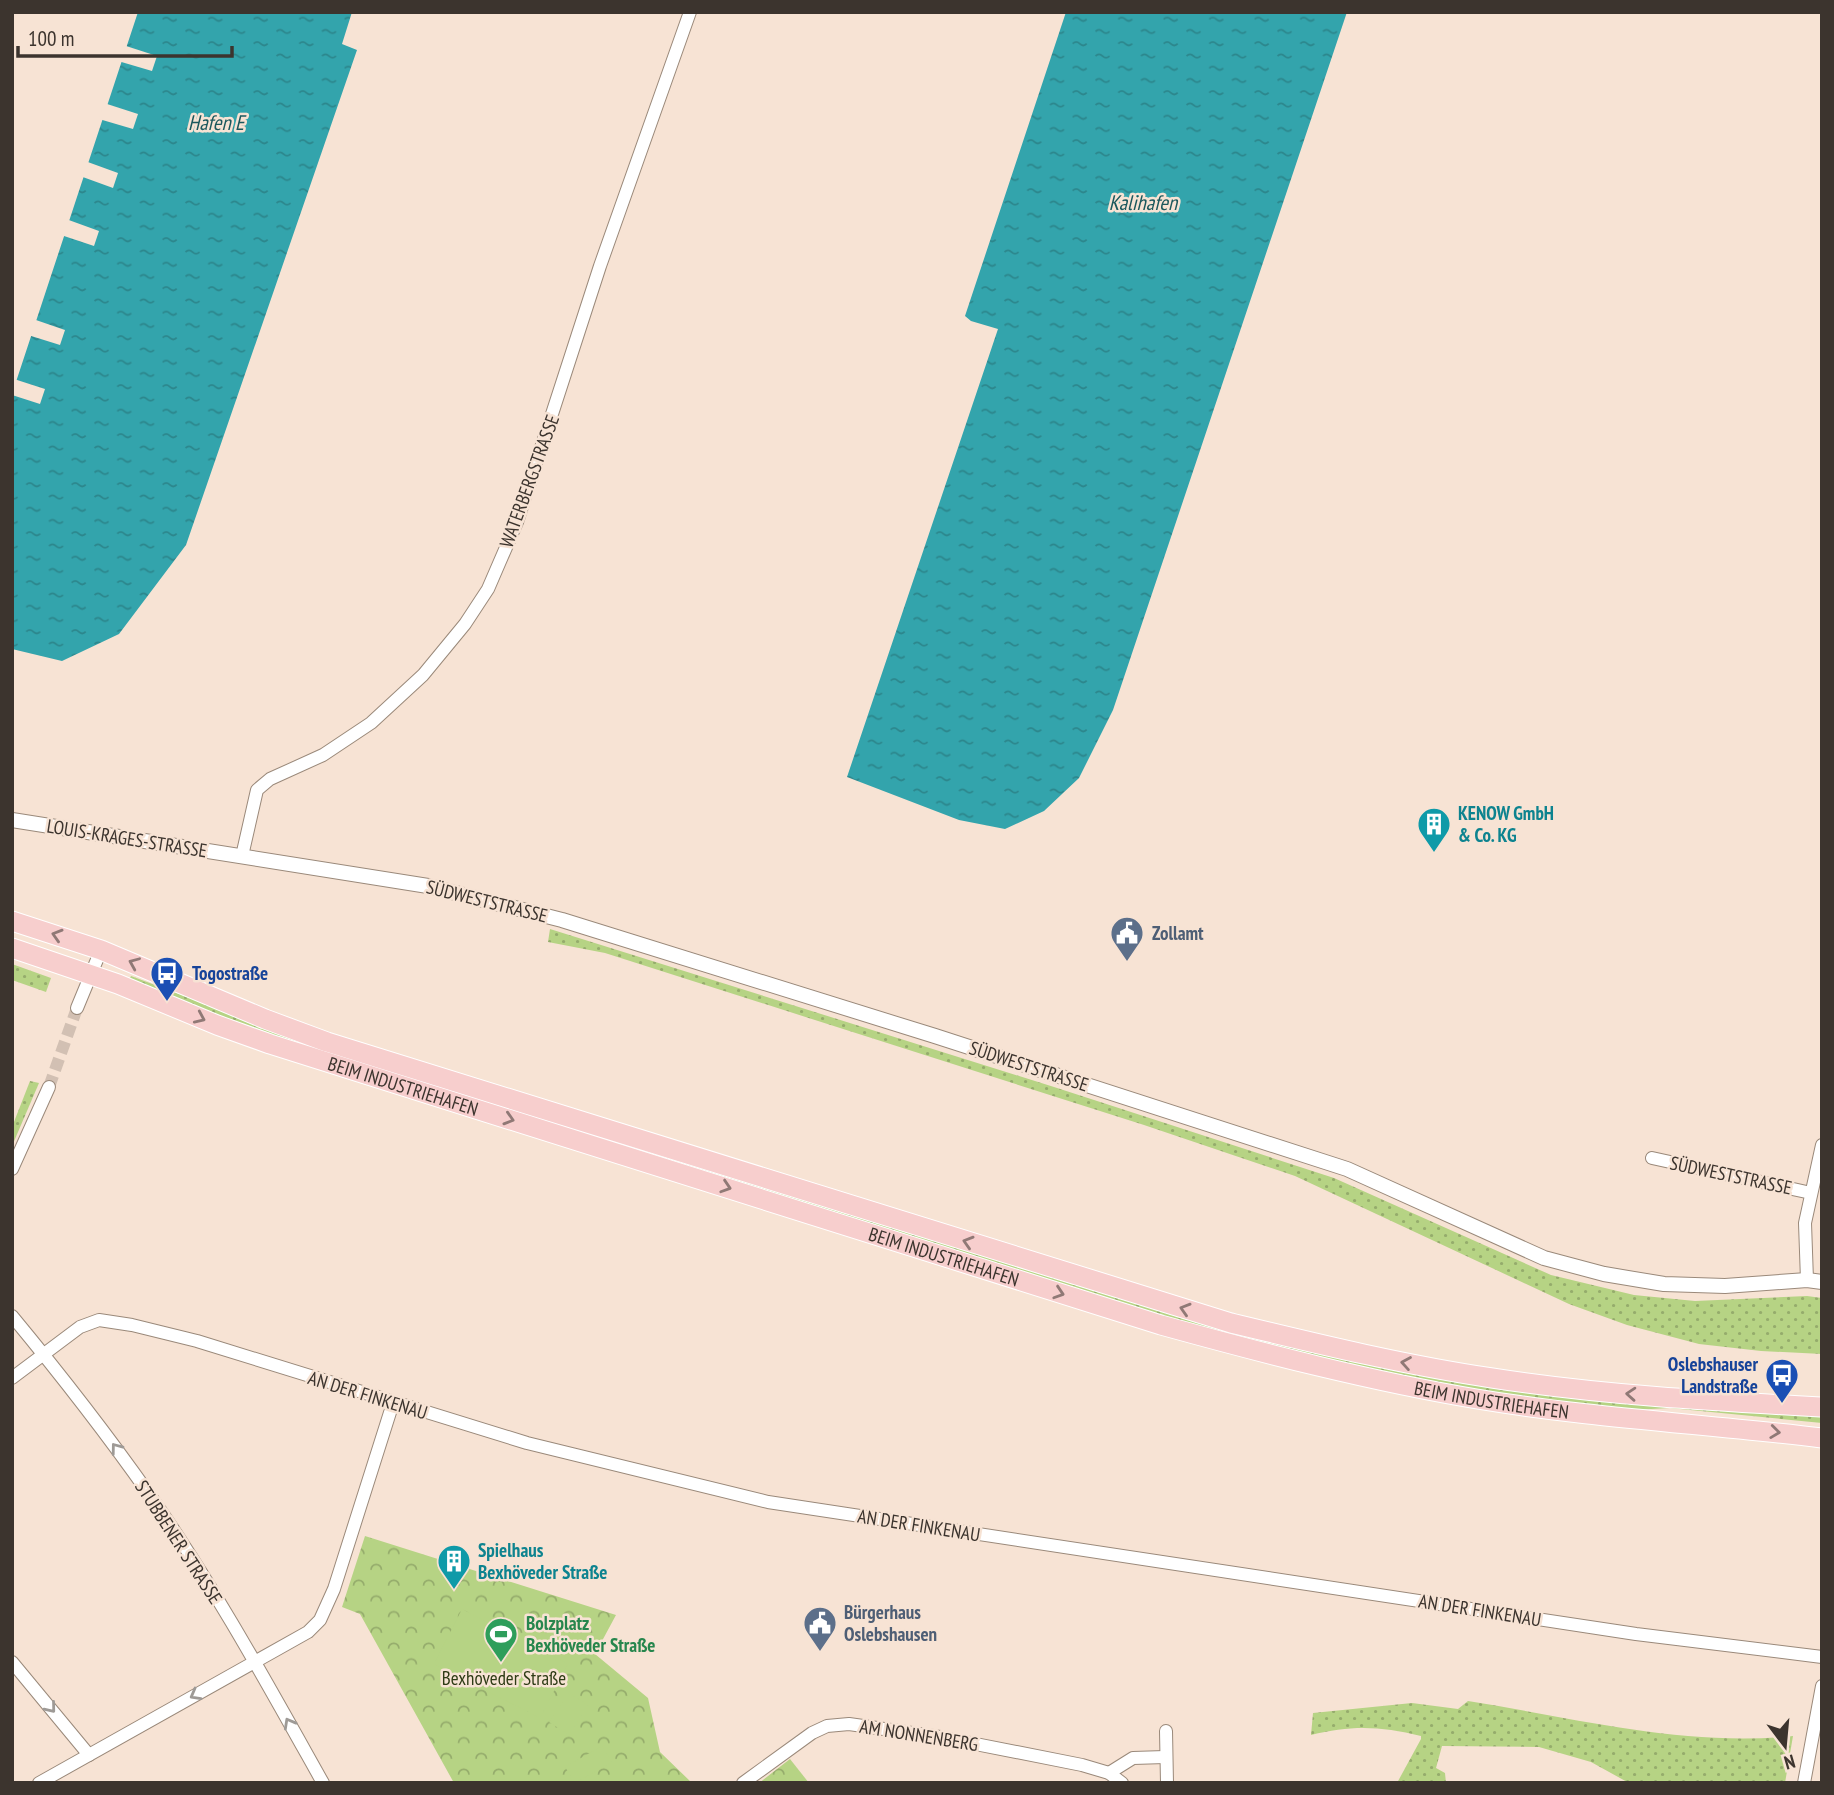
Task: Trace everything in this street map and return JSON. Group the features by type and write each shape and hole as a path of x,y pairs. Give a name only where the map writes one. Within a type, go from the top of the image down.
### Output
{"main road":[{"name":"BEIM INDUSTRIEHAFEN","path":"12,921 101,950 327,1042 1231,1323 1363,1355 1493,1378 1620,1393 1822,1407"},
{"name":"BEIM INDUSTRIEHAFEN","path":"12,948 91,974 167,1003 217,1026 270,1044 1161,1325 1267,1354 1375,1380 1480,1399 1822,1438"}],"street":[{"name":"WATERBERGSTRASSE","path":"242,856 257,790 270,779 323,755 370,723 423,675 465,624 488,589 517,522 600,266 690,12"},
{"name":"LOUIS-KRAGES-STRASSE","path":"12,820 242,856"},
{"name":"SÜDWESTSTRASSE","path":"242,856 428,886 562,920 918,1030 1347,1169 1544,1258 1604,1274 1664,1284 1725,1286 1807,1280 1822,1282"},
{"path":"77,1008 101,950"},
{"path":"12,1170 49,1087"},
{"path":"1807,1280 1805,1223 1822,1145"},
{"name":"SÜDWESTSTRASSE","path":"1652,1158 1811,1193"},
{"name":"SÜDWESTSTRASSE","path":"1807,1280 1822,1273"},
{"name":"STUBBENER STRASSE","path":"12,1316 45,1355 150,1495 255,1662 323,1783"},
{"name":"AN DER FINKENAU","path":"12,1378 80,1327 99,1320 197,1341 540,1447 768,1502 1636,1634 1822,1657"},
{"path":"39,1783 308,1632 320,1619 334,1589 393,1403"},
{"path":"12,1662 89,1755"},
{"path":"1804,1783 1822,1686"},
{"name":"AM NONNENBERG","path":"743,1783 812,1733 838,1724 948,1738 1109,1773"},
{"path":"1166,1731 1167,1783"},
{"path":"1122,1783 1109,1773 1133,1758 1165,1757"}],"green space":[{"path":"550,929 1334,1178 1551,1275 1634,1295 1695,1301 1807,1296 1822,1298 1822,1354 1699,1344 1627,1325 1569,1304 1295,1176 605,953 548,942"},
{"path":"12,964 51,978 46,992 12,980"},
{"path":"131,976 246,1019 1311,1351 1822,1414 1822,1423 1670,1408 1632,1410 1493,1393 1381,1373 1267,1347 1140,1310 280,1040 129,980"},
{"path":"30,1081 39,1083 12,1146 12,1127"},
{"name":"Bexhöveder Straße","path":"365,1536 616,1615 595,1654 648,1698 660,1752 692,1783 454,1783 360,1614 342,1607"},
{"name":"Bolzplatz Bexhöveder Straße","path":"462,1609 568,1664 540,1718 434,1664"},
{"path":"569,1693 588,1705 569,1735 549,1722"},
{"path":"1468,1701 1670,1734 1711,1738 1793,1736 1785,1783 1629,1783 1591,1762 1539,1747 1442,1746 1436,1768 1445,1773 1446,1783 1397,1783 1421,1736 1366,1728 1311,1735 1313,1713 1412,1703 1458,1709"},
{"path":"602,1746 612,1762 575,1783 565,1767"},
{"path":"790,1759 809,1783 759,1783"}],"water":[{"name":"Hafen E","path":"138,12 352,12 342,44 357,50 186,545 119,634 62,661 12,649 12,394"},
{"name":"Kalihafen","path":"1066,12 1347,12 1113,710 1079,778 1044,811 1005,829 959,820 847,777 998,329 971,321 965,316"}],"pier":[{"path":"123,45 157,56 152,71 118,61"},
{"path":"104,103 138,114 133,129 99,119"},
{"path":"85,161 118,173 113,188 80,176"},
{"path":"66,219 99,231 94,246 61,235"},
{"path":"33,319 65,330 60,345 28,335"},
{"path":"14,379 45,389 40,404 12,395"}],"tunnel":[{"path":"49,1087 77,1008"}],"place":[{"name":"KENOW GmbH & Co. KG","path":"1434,854"},
{"name":"Zollamt","path":"1127,963"},
{"name":"Togostraße","path":"167,1003"},
{"name":"Oslebshauser Landstraße","path":"1782,1405"},
{"name":"Spielhaus Bexhöveder Straße","path":"454,1591"},
{"name":"Bürgerhaus Oslebshausen","path":"820,1653"},
{"name":"Bolzplatz Bexhöveder Straße","path":"501,1664"}]}
